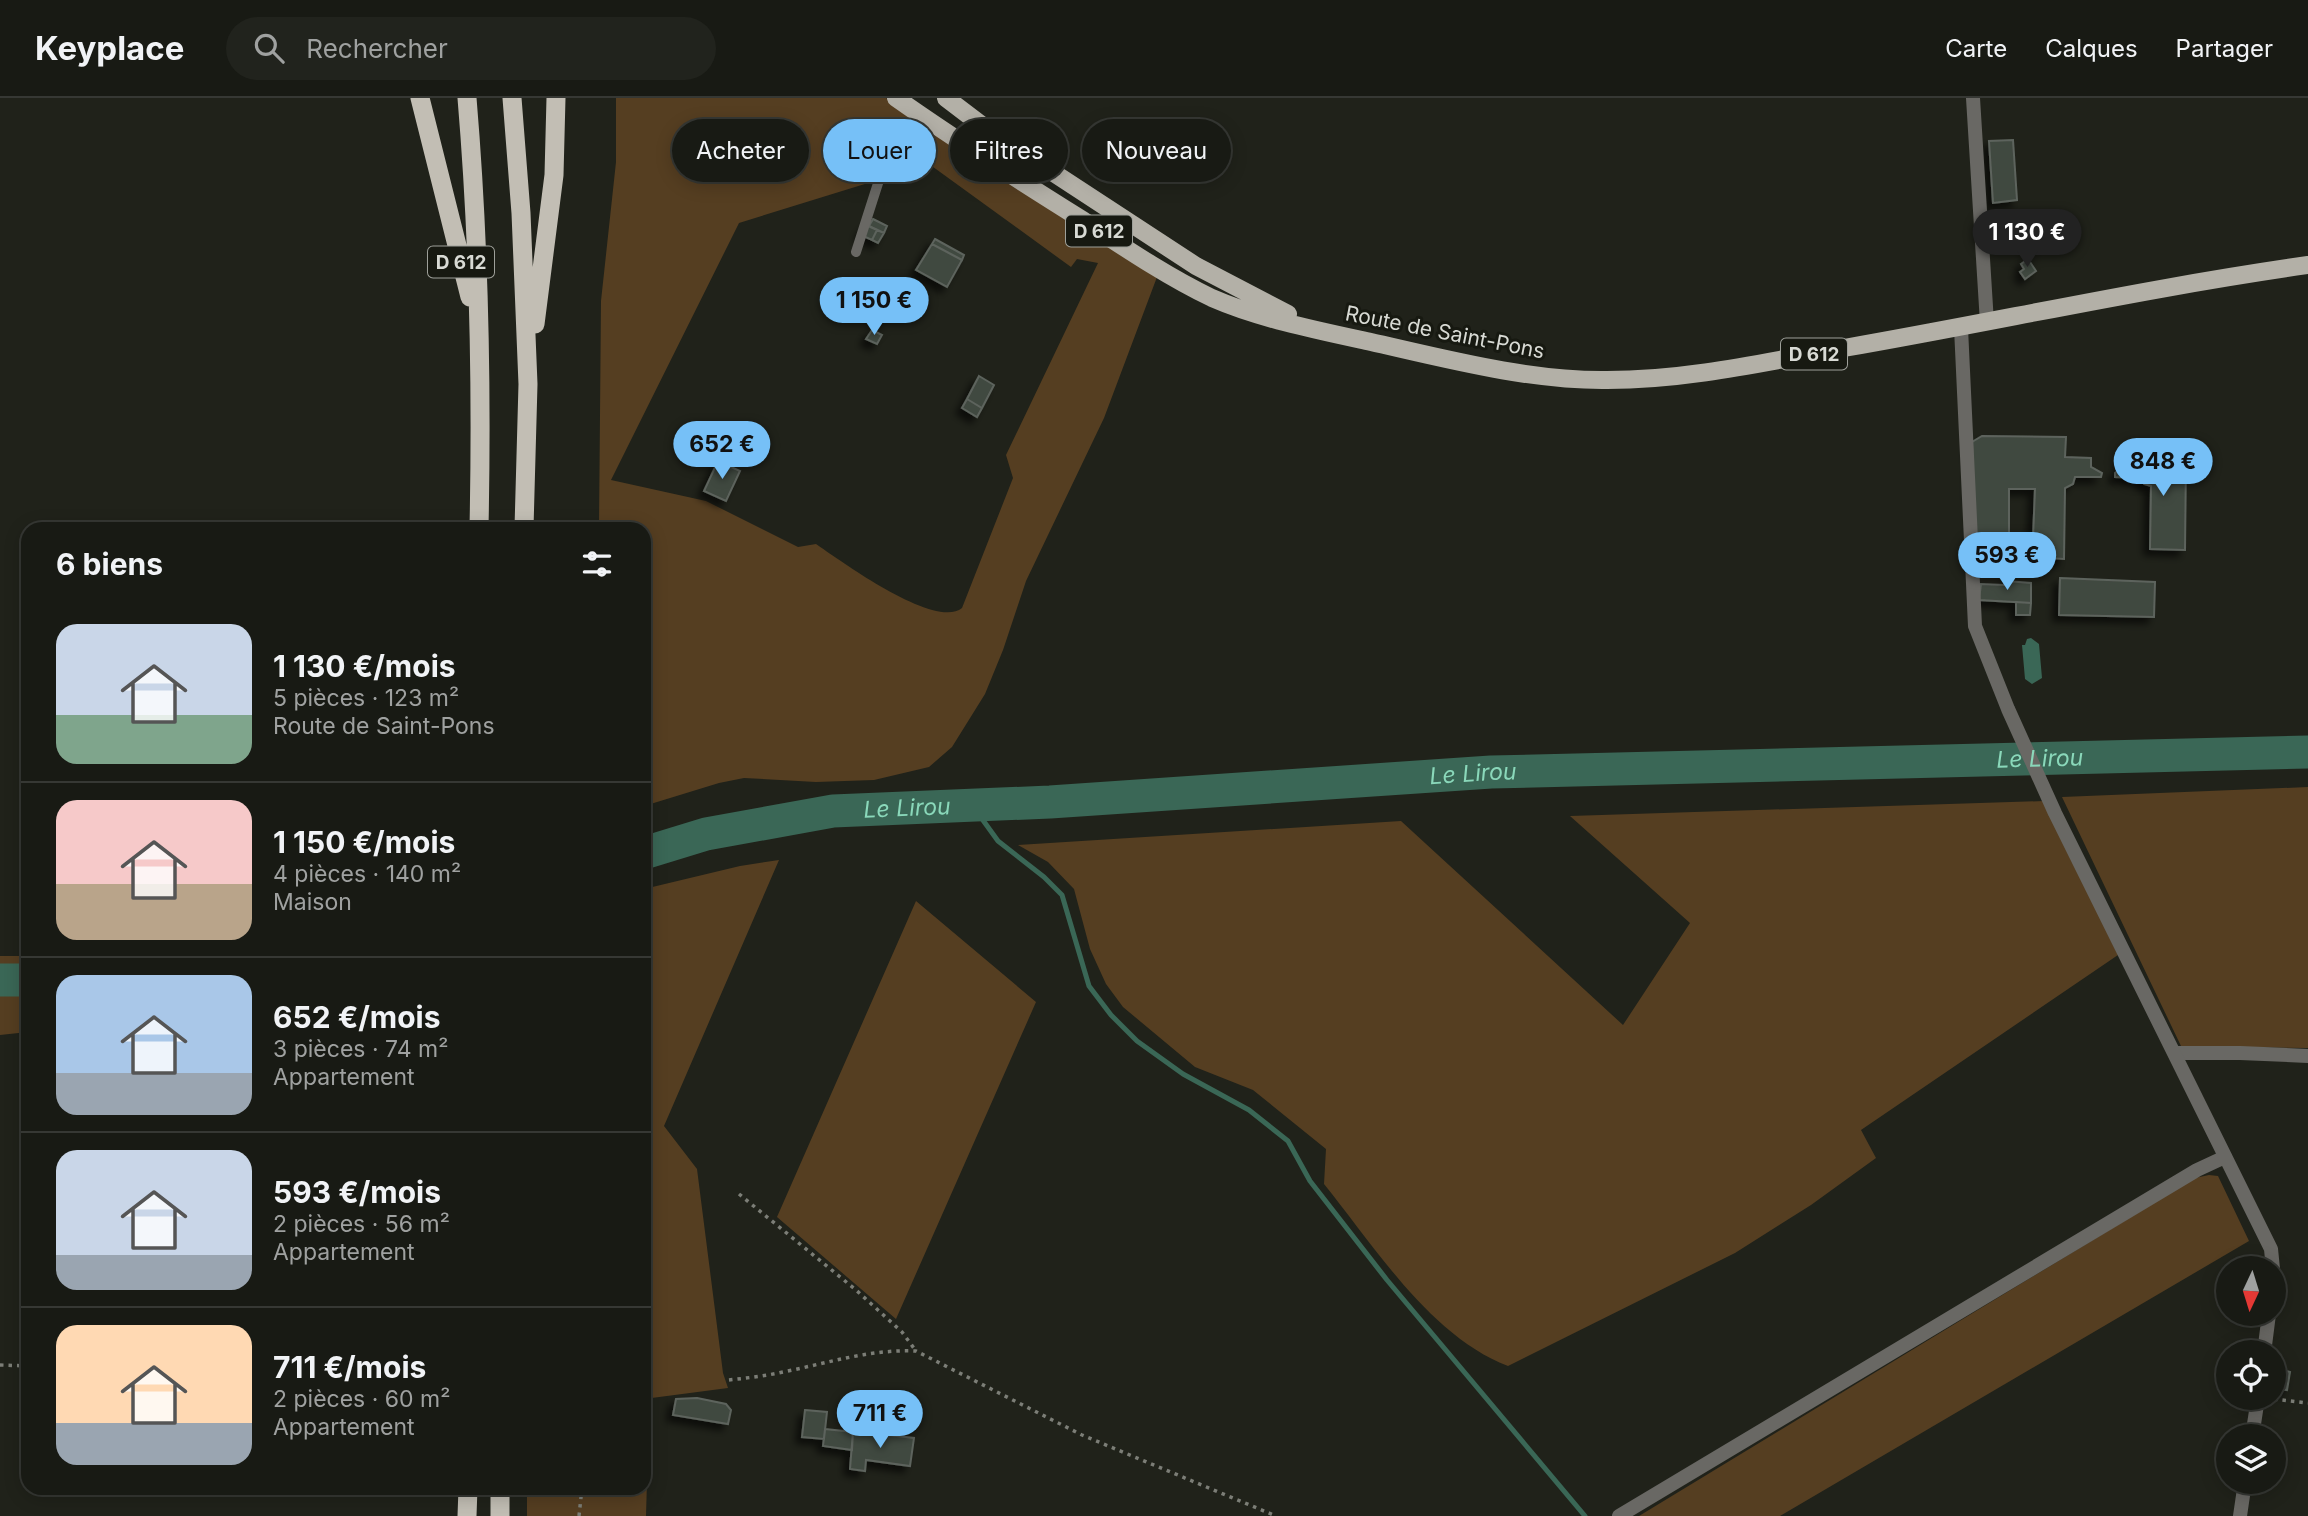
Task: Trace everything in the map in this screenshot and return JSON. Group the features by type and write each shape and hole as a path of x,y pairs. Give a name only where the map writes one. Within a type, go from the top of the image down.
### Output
{"highway":[{"name":"D 612","path":"420,98 471,300 481,428 479,522"},
{"path":"467,98 476,206 481,428"},
{"path":"512,98 521,213 528,384 524,522"},
{"path":"528,384 554,175 556,98"},
{"path":"467,1516 468,1495"},
{"path":"500,1495 500,1516"}],"main road":[{"name":"Route de Saint-Pons","path":"896,98 1137,255 1213,298 1255,313 1319,330 1475,366 1536,375 1605,381 1702,373 1961,328 2220,277 2308,265"},
{"name":"Route de Saint-Pons","path":"946,98 988,130 1196,266 1319,330"}],"street":[{"path":"1973,98 1987,323"},
{"path":"1961,328 1975,626 2054,813 2175,1053 2271,1249 2272,1256"},
{"path":"2175,1053 2308,1056"},
{"path":"1619,1516 2197,1170 2225,1157"},
{"path":"2240,1516 2243,1494"}],"lane":[{"path":"856,252 881,174 922,116"}],"path":[{"path":"739,1194 856,1290 902,1332 916,1351"},
{"path":"729,1380 781,1373 853,1356 892,1350 916,1351 1082,1435 1276,1516"},
{"path":"0,1365 21,1366"},
{"path":"2286,1400 2308,1403"},
{"path":"579,1516 581,1495"}],"shaded area":[{"path":"616,98 886,98 918,119 823,119 823,182 871,182 739,223 611,480 706,501 798,547 816,544 888,591 931,610 949,612 962,608 1013,478 1006,455 1098,263 1077,259 1071,267 954,182 1013,182 1157,277 1104,418 1026,581 985,694 952,747 929,767 874,780 816,782 744,778 651,804 651,522 599,522 601,301 616,162"},
{"path":"936,131 950,140 950,179 936,169"},
{"path":"2031,638 2039,644 2042,678 2032,684 2025,679 2022,645"},
{"path":"2308,787 2308,1048 2181,1046 2062,797"},
{"path":"2044,801 2118,955 1861,1130 1876,1158 1811,1205 1735,1253 1508,1366 1480,1352 1454,1334 1429,1312 1384,1261 1324,1184 1326,1149 1253,1090 1195,1067 1123,1007 1106,984 1090,949 1074,889 1048,862 1018,845 1401,821 1623,1025 1690,923 1570,816"},
{"path":"779,860 664,1126 697,1169 723,1373 728,1388 651,1398 651,887 740,866"},
{"path":"916,901 1036,1002 896,1319 777,1217"},
{"path":"0,956 21,956 21,972 0,972"},
{"path":"21,989 21,1033 0,1035 0,990"},
{"path":"2218,1176 2249,1241 2223,1256 2216,1256 2216,1260 1780,1516 1639,1516 2195,1178"},
{"path":"527,1495 647,1495 646,1516 527,1516"}],"building":[{"path":"2013,140 2017,200 1993,203 1989,141"},
{"path":"873,219 887,226 884,233 869,226"},
{"path":"866,225 877,230 872,240 861,235"},
{"path":"877,230 884,233 878,243 872,240"},
{"path":"935,239 964,255 962,260 932,244"},
{"path":"932,244 962,260 947,287 916,270"},
{"path":"2028,259 2036,271 2025,279 2020,272 2024,269 2021,264"},
{"path":"872,330 882,335 877,344 866,339"},
{"path":"979,376 994,385 982,408 967,399"},
{"path":"967,399 982,408 977,417 962,408"},
{"path":"1982,436 2066,437 2065,457 2091,458 2091,467 2102,473 2101,477 2075,477 2073,484 2065,488 2064,559 2049,558 2049,565 2032,563 2035,489 2009,489 2009,538 2017,538 2017,557 2011,557 2010,553 1975,550 1972,442"},
{"path":"2126,458 2186,459 2185,550 2150,549 2151,486 2144,484 2141,478 2115,477"},
{"path":"718,461 740,471 726,501 704,491"},
{"path":"2060,578 2155,582 2154,617 2059,615"},
{"path":"2006,581 2031,583 2031,603 1979,600 1981,584 2004,585"},
{"path":"2016,602 2031,603 2030,615 2016,615"},
{"path":"2286,1371 2290,1372 2286,1390"},
{"path":"697,1398 726,1404 731,1410 728,1424 673,1415 676,1399"},
{"path":"805,1410 827,1412 824,1439 802,1437"},
{"path":"825,1429 853,1432 852,1450 823,1446"},
{"path":"853,1431 914,1438 910,1466 866,1460 865,1471 850,1469"}],"waterway":[{"name":"Le Lirou","path":"651,851 706,834 833,811 1050,802 1491,772 2308,752"},
{"path":"972,805 998,841 1044,877 1062,895 1089,986 1111,1015 1137,1041 1183,1074 1249,1110 1288,1141 1310,1181 1387,1280 1585,1516"},
{"name":"Le Lirou","path":"0,980 21,980"}]}
